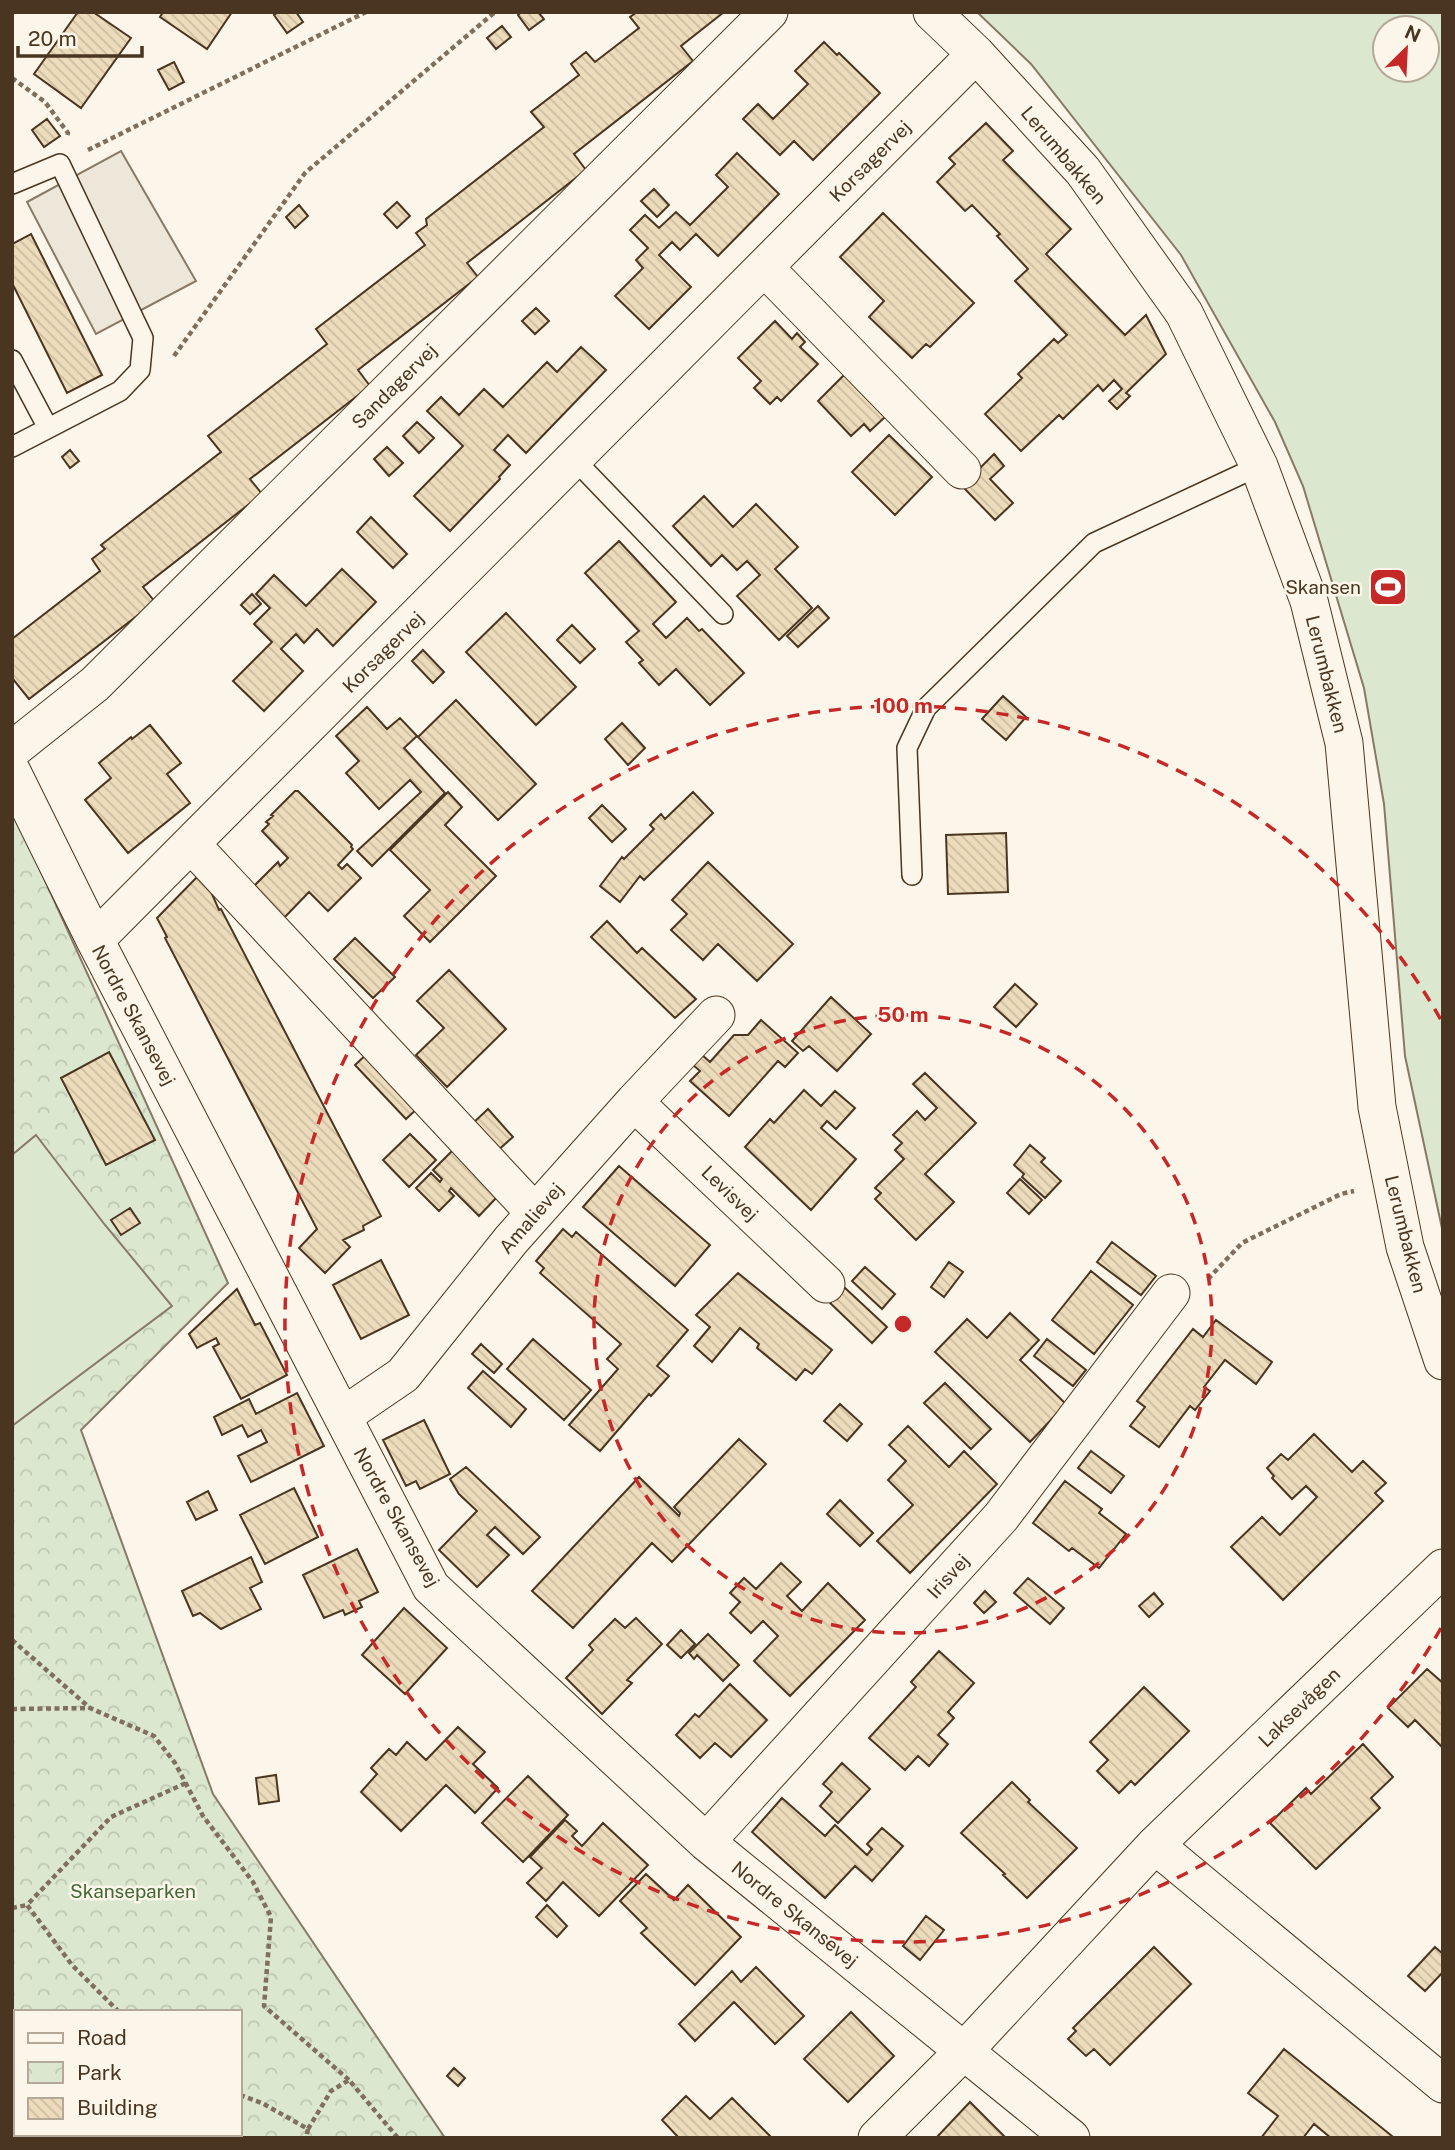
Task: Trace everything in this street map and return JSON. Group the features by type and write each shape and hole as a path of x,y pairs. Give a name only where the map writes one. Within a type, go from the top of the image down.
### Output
{"street":[{"name":"Sandagervej","path":"12,750 95,684 769,12"},
{"name":"Lerumbakken","path":"932,12 976,54 1083,171 1184,313 1259,466 1309,601 1344,743 1377,1107 1405,1247 1443,1361"},
{"name":"Korsagervej","path":"95,940 976,54"},
{"path":"765,268 962,470"},
{"name":"Nordre Skansevej","path":"12,772 95,940 431,1587 706,1842 1071,2138"},
{"path":"191,844 535,1213"},
{"name":"Amalievej","path":"343,1416 403,1375 535,1213 716,1015"},
{"name":"Levisvej","path":"634,1102 826,1284"},
{"name":"Irisvej","path":"706,1842 1001,1517 1171,1293"},
{"name":"Laksevågen","path":"877,2138 964,2051 1155,1845 1443,1568"},
{"path":"1155,1845 1443,2084"}],"lane":[{"path":"12,184 60,164 143,338 140,370 120,391 12,447"},
{"path":"12,360 48,428"},
{"path":"575,460 723,614"},
{"path":"912,875 907,748 926,708 1094,543 1259,466"}],"path":[{"path":"60,164 366,12"},
{"path":"140,370 164,368 305,173 495,12"},
{"path":"12,78 45,102 68,133 60,164"},
{"path":"1171,1293 1194,1294 1241,1243 1316,1206 1341,1194 1392,1184"},
{"path":"12,1640 90,1708 154,1736 175,1763 202,1816 253,1882 271,1917 264,2006 349,2080 398,2138"},
{"path":"12,1709 90,1708"},
{"path":"12,1909 27,1905 111,1817 186,1783"},
{"path":"27,1905 72,1965 117,2010"},
{"path":"306,2138 308,2129 331,2091 349,2080"},
{"path":"242,2096 262,2103 308,2129"}],"green space":[{"name":"Skansen","path":"977,12 1443,12 1443,1233 1405,1056 1384,804 1364,688 1303,486 1275,422 1181,255 1031,64"},
{"name":"Skanseparken","path":"12,808 228,1283 81,1430 213,1794 445,2138 12,2138"},
{"path":"36,1135 172,1306 12,1426 12,1155"}],"shaded area":[{"path":"121,151 196,281 96,334 27,202"}],"building":[{"path":"78,12 93,12 131,38 81,108 34,74"},
{"path":"163,12 232,12 207,49 160,17"},
{"path":"278,12 296,12 303,22 287,33 274,15"},
{"path":"521,12 538,12 544,19 529,30 518,15"},
{"path":"637,12 724,12 681,46 693,61 574,154 586,170 467,263 478,277 358,370 370,386 250,479 262,494 143,587 155,602 29,699 12,678 12,639 100,571 92,559 105,549 101,545 221,452 208,436 327,344 316,329 425,245 416,233 427,225 426,219 544,127 531,112 579,75 571,64 586,52 595,62 639,28 630,17"},
{"path":"502,26 511,37 496,49 487,38"},
{"path":"824,42 880,93 813,160 794,141 780,155 743,119 758,104 773,119 808,84 795,71"},
{"path":"174,62 184,82 169,90 158,70"},
{"path":"47,119 60,136 44,147 32,130"},
{"path":"986,123 1013,151 1003,160 1071,229 1046,254 1125,335 1146,315 1166,354 1126,393 1130,396 1117,409 1109,401 1122,389 1114,380 1103,391 1098,385 1063,419 1059,415 1021,451 985,414 1022,378 1018,374 1054,339 1058,343 1067,335 1015,281 1028,269 997,236 1000,234 972,205 965,211 937,182 955,164 949,158"},
{"path":"737,153 779,194 718,256 696,234 680,250 672,242 659,255 691,287 649,329 615,296 643,268 636,260 648,248 630,230 645,215 659,228 676,212 690,225 728,187 716,175"},
{"path":"654,189 669,205 657,217 641,201"},
{"path":"397,202 410,216 397,228 384,214"},
{"path":"299,205 308,216 295,228 286,217"},
{"path":"883,213 974,303 930,347 926,344 912,358 869,317 884,301 840,257"},
{"path":"31,234 102,375 67,393 12,283 12,244"},
{"path":"536,308 549,321 535,334 522,321"},
{"path":"775,321 792,339 797,333 805,342 800,347 818,364 781,401 777,397 770,404 754,388 761,381 738,358"},
{"path":"581,347 606,370 526,453 508,435 494,450 510,465 450,531 414,496 463,446 427,411 441,397 459,415 484,389 503,407 547,362 557,372"},
{"path":"844,375 885,417 870,431 864,424 851,436 818,401"},
{"path":"417,422 434,438 419,453 403,436"},
{"path":"889,435 932,477 895,515 852,472"},
{"path":"387,447 403,463 389,476 374,459"},
{"path":"70,450 79,461 70,468 62,457"},
{"path":"994,454 1004,466 990,479 1013,503 995,520 962,486"},
{"path":"704,496 733,527 756,504 798,547 775,569 812,608 779,640 737,596 760,575 747,561 737,570 722,555 711,566 673,526"},
{"path":"371,517 407,554 393,568 357,532"},
{"path":"619,541 676,602 653,624 666,638 687,618 699,631 702,629 744,673 710,705 676,669 659,685 639,663 643,660 626,642 639,631 585,573"},
{"path":"342,569 376,602 333,646 317,629 304,643 296,634 281,649 303,671 264,711 233,681 272,642 254,624 270,608 256,594 274,575 306,606"},
{"path":"252,594 261,604 250,614 241,605"},
{"path":"818,606 829,618 798,647 787,636"},
{"path":"506,613 576,687 536,725 466,652"},
{"path":"572,625 595,649 580,663 557,640"},
{"path":"423,650 444,672 433,683 412,661"},
{"path":"1003,696 1026,717 1006,740 982,719"},
{"path":"456,700 536,784 498,820 418,737"},
{"path":"367,707 387,729 400,718 417,736 404,748 445,793 372,866 357,851 421,792 410,780 379,809 346,773 359,761 336,736"},
{"path":"622,723 645,748 628,765 605,739"},
{"path":"150,725 181,763 167,774 190,803 128,853 85,800 111,778 99,763"},
{"path":"295,791 352,845 353,849 338,865 342,869 347,864 361,878 328,911 309,892 283,919 252,888 278,862 280,866 288,858 262,831 269,824 266,822 273,816 271,815"},
{"path":"448,792 462,807 445,825 496,876 430,942 404,916 430,890 390,850"},
{"path":"693,792 713,813 644,880 640,876 620,902 600,886 622,857 624,859 654,829 650,825 661,814 665,819"},
{"path":"602,805 626,829 612,842 589,818"},
{"path":"1006,833 1008,892 948,894 946,835"},
{"path":"708,862 793,944 757,981 718,944 703,960 671,930 687,914 672,900"},
{"path":"198,876 204,876 219,910 221,909 381,1216 363,1226 364,1230 343,1240 350,1247 325,1273 299,1248 317,1229 157,918"},
{"path":"607,921 637,953 642,948 696,999 675,1018 591,937"},
{"path":"355,938 395,977 373,998 334,959"},
{"path":"449,970 506,1029 447,1087 416,1055 444,1028 417,1001"},
{"path":"1015,984 1037,1004 1016,1027 994,1007"},
{"path":"831,997 871,1034 837,1071 809,1046 803,1051 792,1041"},
{"path":"761,1020 798,1053 785,1067 778,1061 729,1116 690,1081 700,1071 692,1064 701,1054 710,1062 734,1035 748,1035"},
{"path":"109,1052 155,1140 106,1165 61,1078"},
{"path":"369,1052 420,1106 406,1119 355,1065"},
{"path":"925,1073 976,1123 925,1174 954,1202 916,1240 875,1199 881,1193 875,1188 904,1159 895,1150 902,1143 893,1135 917,1111 925,1120 937,1108 913,1084"},
{"path":"804,1090 821,1106 835,1091 855,1108 836,1129 827,1121 821,1128 856,1159 811,1210 745,1147 770,1119 774,1123"},
{"path":"488,1109 513,1137 496,1152 471,1125"},
{"path":"410,1134 436,1160 409,1187 383,1160"},
{"path":"1030,1145 1045,1158 1041,1162 1061,1181 1045,1198 1022,1177 1024,1174 1014,1165"},
{"path":"453,1150 498,1196 479,1216 451,1188 449,1191 454,1196 439,1211 416,1188 431,1173 440,1182 442,1179 433,1170"},
{"path":"619,1166 710,1245 675,1286 583,1207"},
{"path":"1020,1179 1042,1200 1029,1214 1007,1193"},
{"path":"130,1208 140,1223 121,1235 111,1220"},
{"path":"563,1229 572,1237 576,1232 688,1330 657,1366 669,1376 651,1396 649,1394 600,1451 569,1425 618,1369 607,1359 621,1344 540,1273 544,1268 536,1261"},
{"path":"1112,1242 1156,1276 1141,1295 1097,1262"},
{"path":"381,1260 409,1315 361,1339 333,1285"},
{"path":"949,1262 963,1272 944,1297 931,1287"},
{"path":"865,1267 895,1294 882,1309 852,1281"},
{"path":"1091,1271 1133,1305 1094,1354 1052,1320"},
{"path":"738,1273 832,1350 812,1374 805,1369 796,1380 757,1348 759,1344 740,1328 712,1362 694,1346 710,1327 696,1315"},
{"path":"844,1287 887,1327 872,1343 830,1303"},
{"path":"237,1289 255,1325 260,1323 287,1375 241,1399 213,1347 219,1344 216,1338 197,1348 189,1334"},
{"path":"1010,1313 1039,1340 1020,1360 1066,1404 1030,1442 935,1352 967,1319 987,1338"},
{"path":"1216,1320 1272,1362 1256,1384 1225,1360 1204,1387 1210,1391 1195,1410 1190,1406 1159,1447 1130,1426 1145,1407 1137,1401 1193,1329 1203,1337"},
{"path":"533,1339 591,1390 564,1420 507,1369"},
{"path":"1047,1339 1086,1370 1073,1386 1034,1356"},
{"path":"481,1344 502,1364 494,1373 472,1354"},
{"path":"483,1371 526,1409 511,1427 468,1388"},
{"path":"945,1383 991,1429 971,1449 924,1403"},
{"path":"297,1393 324,1446 251,1482 238,1456 267,1442 261,1430 248,1437 242,1425 222,1435 214,1417 249,1399 256,1414"},
{"path":"840,1404 862,1424 847,1441 824,1421"},
{"path":"424,1420 450,1474 420,1489 416,1481 406,1486 383,1440"},
{"path":"908,1426 949,1467 964,1451 997,1484 910,1573 877,1541 913,1505 888,1480 906,1461 889,1445"},
{"path":"1314,1434 1352,1472 1363,1461 1386,1483 1375,1493 1383,1501 1283,1600 1231,1547 1262,1517 1280,1535 1317,1497 1306,1486 1292,1499 1272,1478 1274,1476 1267,1468 1281,1454 1288,1460"},
{"path":"739,1439 766,1464 672,1562 652,1543 573,1628 532,1591 639,1477 679,1516 680,1513 674,1507"},
{"path":"1091,1451 1124,1476 1111,1493 1078,1468"},
{"path":"466,1467 540,1537 523,1554 495,1527 487,1535 509,1555 477,1587 439,1550 477,1511 459,1494 450,1479"},
{"path":"1065,1481 1102,1509 1099,1513 1126,1534 1099,1568 1072,1548 1069,1551 1033,1523"},
{"path":"294,1488 318,1537 265,1564 240,1515"},
{"path":"208,1491 217,1510 196,1520 187,1502"},
{"path":"840,1500 873,1533 860,1546 827,1514"},
{"path":"357,1549 378,1592 359,1601 362,1607 345,1615 343,1610 324,1618 303,1575"},
{"path":"251,1557 262,1582 250,1588 261,1609 221,1629 200,1613 193,1616 182,1591"},
{"path":"781,1563 801,1582 787,1596 802,1611 828,1583 865,1620 790,1696 754,1661 778,1636 763,1621 751,1633 730,1613 740,1602 730,1593 744,1578 756,1589"},
{"path":"1028,1578 1064,1608 1050,1624 1014,1593"},
{"path":"985,1591 996,1602 984,1613 974,1603"},
{"path":"1154,1593 1163,1604 1149,1617 1139,1606"},
{"path":"404,1608 447,1648 405,1694 362,1655"},
{"path":"636,1618 662,1644 627,1680 632,1683 602,1714 566,1678 593,1650 589,1645 615,1619 625,1628"},
{"path":"681,1630 695,1644 681,1658 667,1645"},
{"path":"708,1634 739,1665 723,1681 697,1655 694,1659 689,1653"},
{"path":"939,1651 974,1683 948,1712 954,1718 938,1735 948,1744 929,1766 918,1756 905,1770 869,1738 916,1687 911,1682"},
{"path":"1427,1669 1443,1683 1443,1748 1415,1720 1408,1727 1388,1708"},
{"path":"730,1684 767,1720 731,1757 715,1743 700,1758 676,1735 695,1714 699,1717"},
{"path":"1144,1687 1189,1731 1135,1785 1131,1781 1119,1793 1097,1771 1108,1760 1090,1742"},
{"path":"458,1727 485,1752 473,1764 498,1788 475,1813 446,1785 401,1831 361,1792 377,1774 371,1768 389,1749 396,1755 407,1742 426,1760"},
{"path":"1363,1744 1393,1777 1371,1798 1380,1808 1316,1869 1270,1823 1306,1788 1311,1794"},
{"path":"842,1763 870,1789 838,1823 820,1806 832,1792 823,1784"},
{"path":"276,1775 279,1801 259,1804 256,1778"},
{"path":"528,1776 568,1815 523,1862 482,1823"},
{"path":"1012,1782 1030,1800 1028,1802 1077,1848 1027,1898 961,1833"},
{"path":"782,1798 825,1836 835,1825 867,1855 872,1849 867,1844 882,1828 903,1846 872,1881 855,1866 825,1898 752,1832"},
{"path":"565,1820 577,1831 572,1836 582,1846 603,1823 648,1865 599,1916 563,1882 546,1901 527,1883 542,1868 530,1857"},
{"path":"646,1874 674,1900 688,1885 741,1937 695,1985 641,1933 647,1928 620,1901"},
{"path":"547,1905 567,1926 557,1937 536,1917"},
{"path":"926,1916 944,1930 920,1960 903,1946"},
{"path":"1154,1947 1191,1984 1110,2065 1094,2049 1086,2056 1068,2039 1076,2031 1073,2028"},
{"path":"1435,1947 1443,1954 1443,1972 1425,1991 1408,1976"},
{"path":"756,1967 804,2016 775,2044 734,2002 695,2041 679,2024 732,1971 741,1982"},
{"path":"851,2012 894,2056 848,2102 804,2059"},
{"path":"1284,2049 1392,2136 1331,2138 1314,2124 1303,2138 1261,2138 1278,2116 1248,2093"},
{"path":"454,2068 465,2078 458,2086 447,2076"},
{"path":"686,2096 710,2119 732,2098 772,2138 679,2138 662,2120"},
{"path":"970,2102 1006,2138 936,2138"}],"place":[{"name":"Skansen","path":"1388,587"}]}
